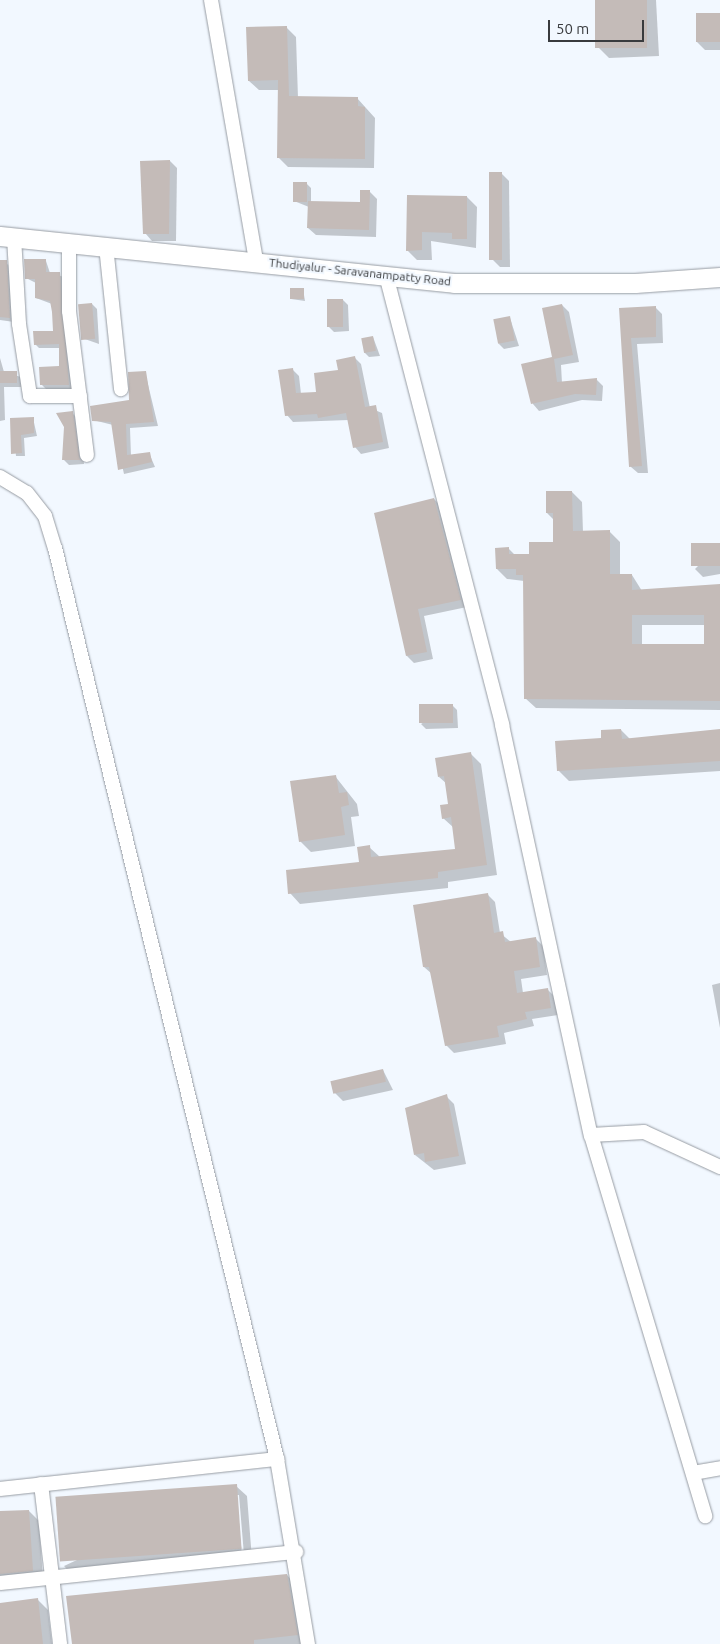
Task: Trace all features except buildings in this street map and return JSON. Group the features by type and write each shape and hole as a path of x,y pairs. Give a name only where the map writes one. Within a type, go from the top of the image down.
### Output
{"main road":[{"name":"Thudiyalur - Saravanampatty Road","path":"7,236 256,260 454,283 635,283 720,277"}],"street":[{"path":"210,0 256,260"},
{"path":"7,236 30,396 80,396"},
{"path":"69,242 69,311 87,455"},
{"path":"106,246 121,390"},
{"path":"386,275 502,725 591,1135 706,1516"},
{"path":"0,477 33,500 45,516 55,548 277,1460 296,1552 308,1644"},
{"path":"591,1135 644,1132 720,1167"},
{"path":"0,1489 277,1460"},
{"path":"693,1473 720,1468"},
{"path":"41,1484 60,1644"},
{"path":"0,1583 296,1552"}]}
